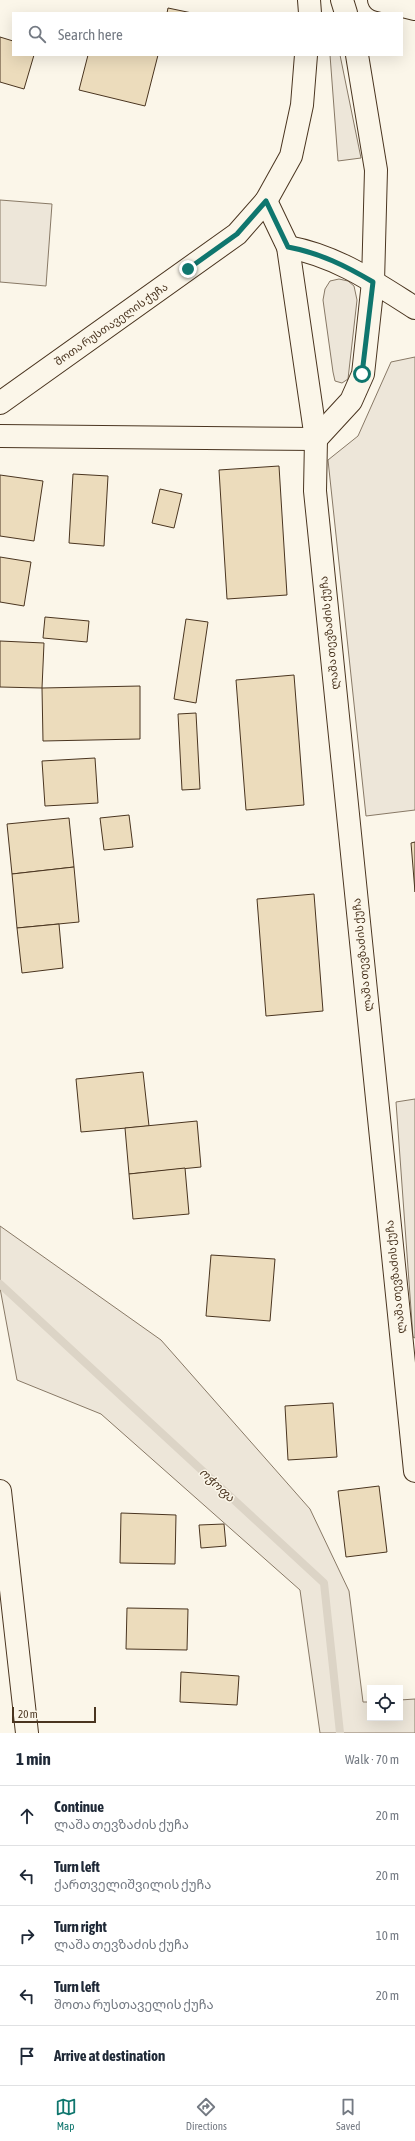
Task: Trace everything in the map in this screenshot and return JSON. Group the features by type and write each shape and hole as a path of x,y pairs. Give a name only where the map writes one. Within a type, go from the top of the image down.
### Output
{"street":[{"path":"309,0 310,12"},
{"path":"342,0 346,12"},
{"path":"379,0 415,9"},
{"name":"შოთა რუსთაველის ქუჩა","path":"0,403 237,234 266,201 291,156 302,105 306,56"},
{"path":"0,436 316,439 351,401 362,374 373,282 376,170 358,56"},
{"name":"ლაშა თევზაძის ქუჩა","path":"266,201 288,247 316,439 315,490 415,1470"},
{"path":"288,247 306,250 343,264 415,308"},
{"path":"0,1491 27,1733"}],"shaded area":[{"path":"330,56 340,56 361,158 338,161"},
{"path":"0,200 52,204 46,286 0,282"},
{"path":"339,279 348,281 354,286 357,300 348,379 342,383 335,381 323,300 325,289 330,281"},
{"path":"415,357 415,810 366,816 328,460 358,436 391,362"},
{"path":"415,1099 415,1338 413,1337 396,1102"},
{"path":"0,1226 161,1340 310,1509 349,1591 363,1702 367,1702 367,1721 403,1721 403,1700 415,1699 415,1733 320,1733 300,1590 101,1414 17,1380 0,1288"}],"building":[{"path":"168,8 187,12 167,12"},
{"path":"0,37 12,41 12,56 34,56 24,89 0,82"},
{"path":"88,56 158,56 145,106 79,90"},
{"path":"279,466 287,595 227,599 219,470"},
{"path":"73,474 108,476 104,546 69,543"},
{"path":"0,475 43,481 34,541 0,536"},
{"path":"160,489 182,494 174,528 152,523"},
{"path":"0,557 31,562 24,606 0,602"},
{"path":"45,617 89,621 87,642 43,638"},
{"path":"186,619 208,622 196,703 174,699"},
{"path":"0,641 44,643 42,688 0,687"},
{"path":"294,675 304,805 246,810 236,680"},
{"path":"140,686 140,739 43,741 42,688"},
{"path":"196,713 200,789 182,790 178,714"},
{"path":"95,758 98,803 45,806 42,761"},
{"path":"129,815 133,847 104,850 100,818"},
{"path":"69,818 74,867 12,874 7,824"},
{"path":"415,842 415,892 411,843"},
{"path":"74,867 79,922 17,928 12,874"},
{"path":"314,894 323,1011 266,1016 257,899"},
{"path":"59,924 63,968 22,973 17,928"},
{"path":"143,1072 149,1126 81,1132 76,1079"},
{"path":"197,1121 201,1167 129,1174 125,1128"},
{"path":"185,1168 189,1214 133,1219 129,1174"},
{"path":"211,1255 275,1259 270,1321 206,1316"},
{"path":"333,1403 337,1457 288,1460 285,1406"},
{"path":"379,1486 387,1552 346,1557 338,1491"},
{"path":"121,1513 176,1515 175,1564 120,1563"},
{"path":"224,1524 226,1546 201,1548 199,1525"},
{"path":"127,1608 188,1609 187,1650 126,1649"},
{"path":"181,1672 239,1676 237,1705 180,1702"}],"waterway":[{"name":"ოჭოფა","path":"0,1284 324,1583 340,1733"}],"route":[{"path":"188,269 237,234 266,201 288,247 306,250 343,264 373,282 362,374"}]}
